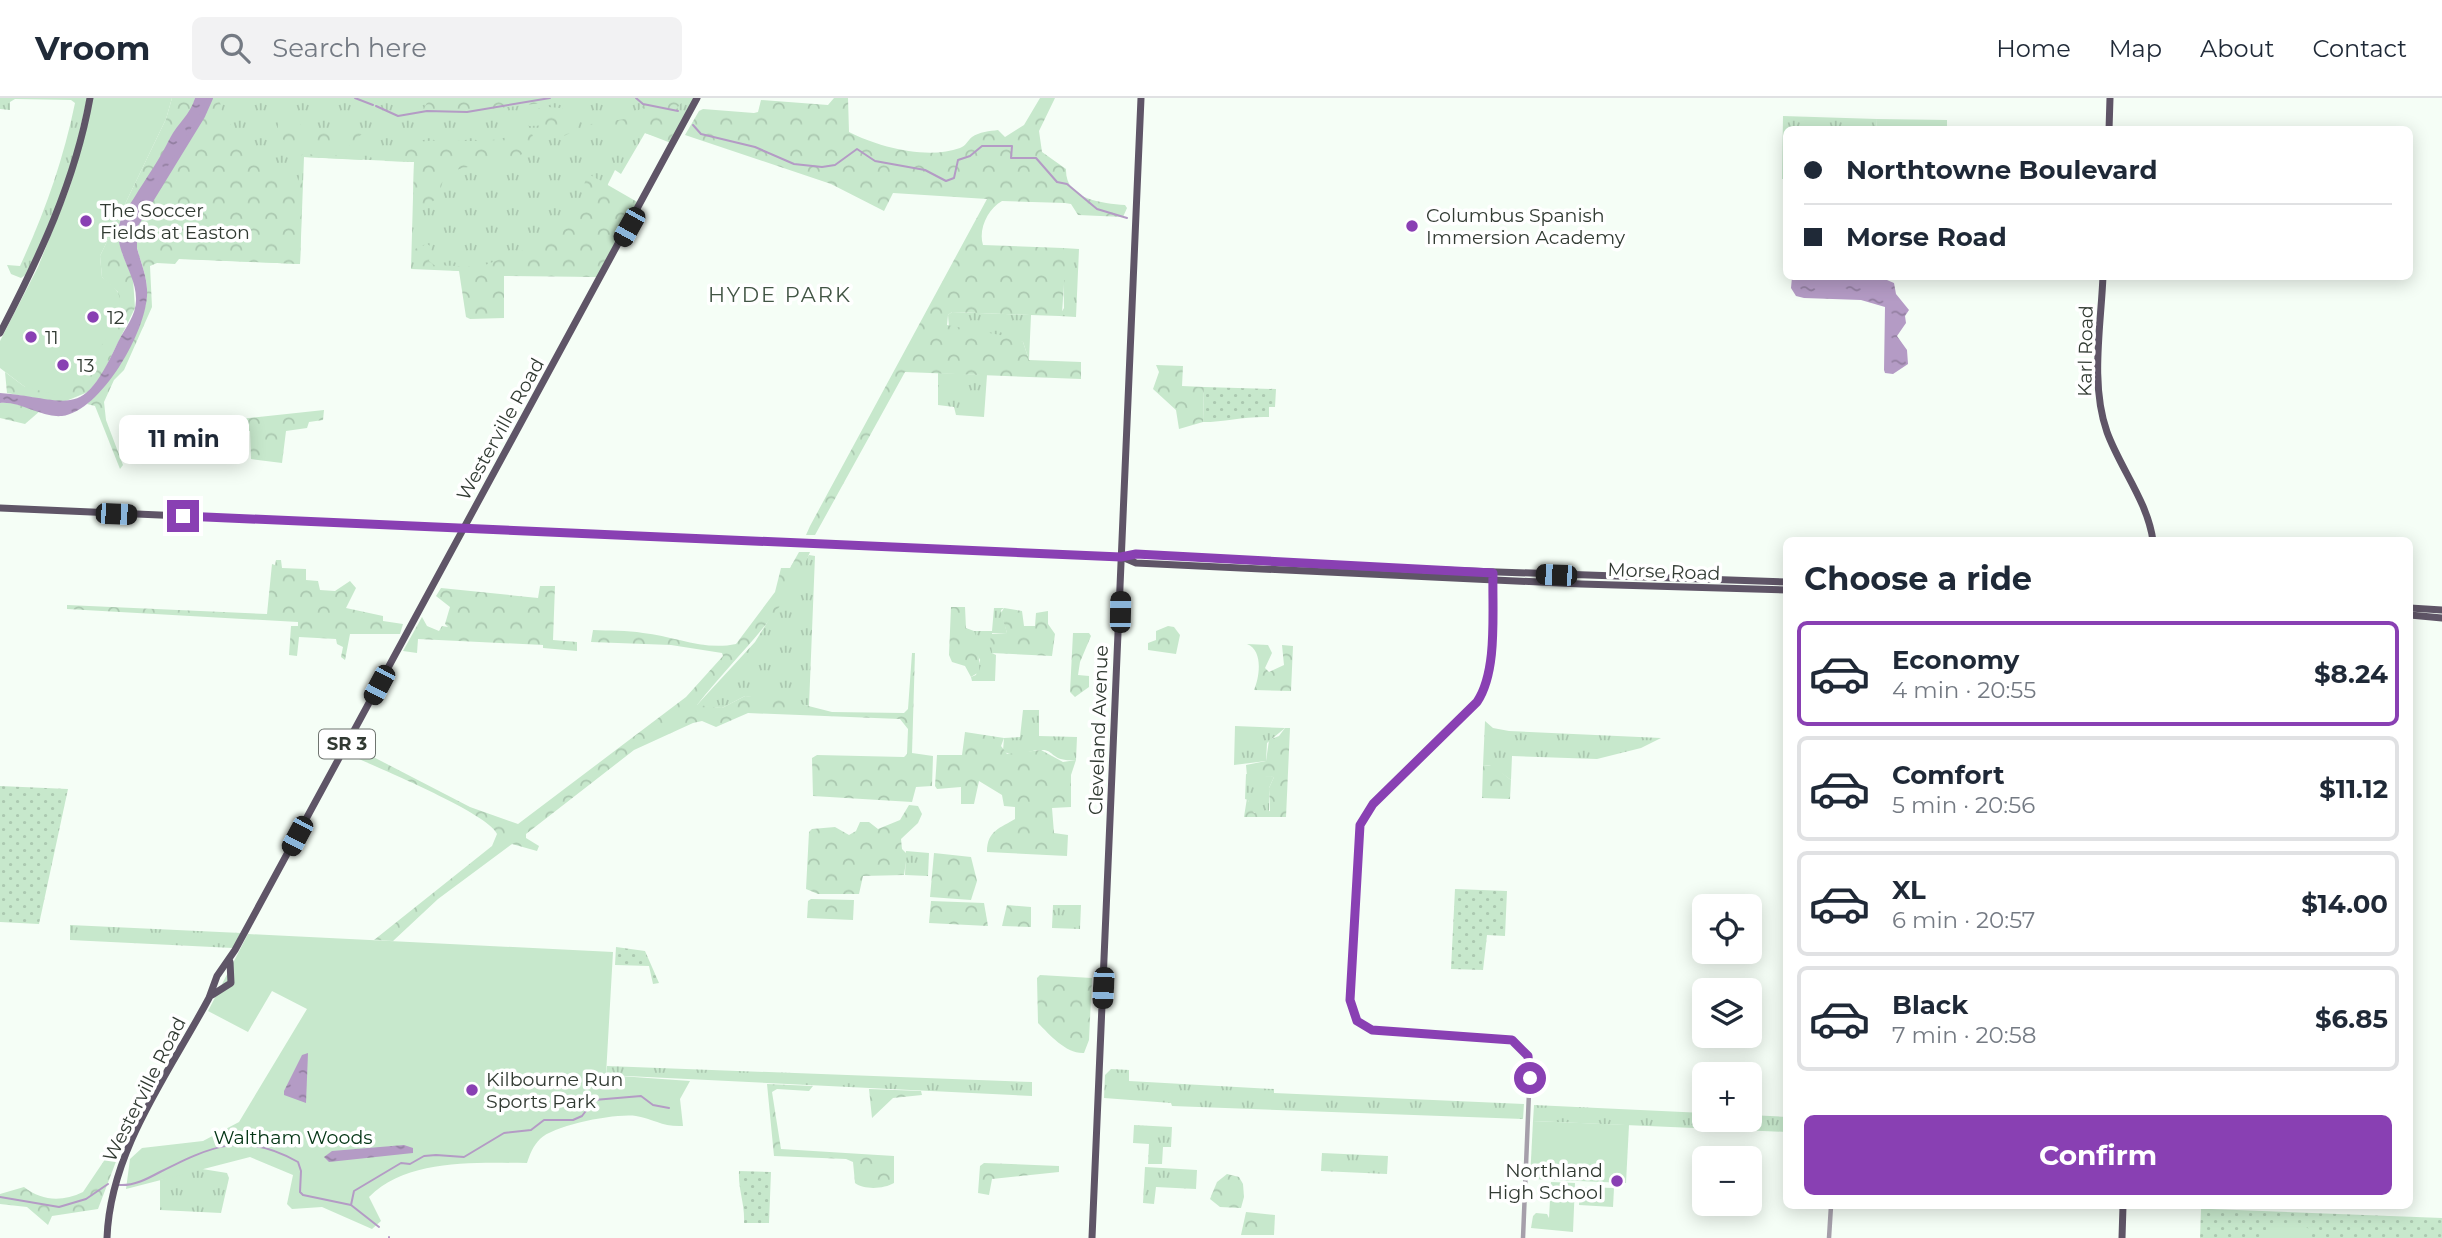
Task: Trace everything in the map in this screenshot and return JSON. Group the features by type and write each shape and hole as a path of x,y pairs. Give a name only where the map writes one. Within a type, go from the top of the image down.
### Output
{"main road":[{"path":"0,333 63,197 90,98"},
{"name":"Westerville Road","path":"107,1238 109,1206 120,1167 221,972 697,98"},
{"name":"Cleveland Avenue","path":"1092,1238 1141,98"},
{"path":"2109,126 2110,98"},
{"name":"Karl Road","path":"2103,280 2099,403 2113,446 2147,518 2152,537"},
{"name":"Morse Road","path":"0,508 1121,557 1136,554 1257,566 1493,576 1783,582"},
{"name":"Morse Road","path":"1121,557 1136,563 1216,568 1289,564 1606,585 1783,590"},
{"path":"1606,585 1644,579"},
{"path":"2413,608 2442,610"},
{"path":"2413,615 2442,618"},
{"name":"Westerville Road","path":"209,998 231,982 230,958"},
{"path":"221,972 230,975"},
{"path":"217,981 224,987"},
{"path":"2122,1238 2123,1209"}],"street":[{"path":"1493,576 1490,669 1486,689 1477,702 1373,804 1360,825 1350,1000 1357,1021 1372,1030 1506,1038 1517,1043 1526,1052 1530,1068 1523,1238"},
{"path":"1829,1238 1831,1209"}],"green space":[{"path":"0,98 87,98 69,177 27,274 21,278 11,274 7,265 20,266 37,226 59,166 75,103 71,100 15,99 10,102 10,110 0,109"},
{"name":"The Soccer Fields at Easton","path":"92,98 172,98 166,119 100,256 102,277 118,293 120,304 117,317 101,347 61,396 25,387 0,368 0,341 38,267 70,187"},
{"path":"172,98 195,98 191,112 170,138 164,154 125,213 122,253 133,279 135,308 102,375 88,392 61,403 7,393 5,372 25,387 118,292 102,277 100,256 166,119"},
{"path":"210,98 694,98 671,143 645,133 621,174 615,170 608,184 598,277 411,269 414,162 304,157 300,264 138,257"},
{"path":"210,98 219,98 223,116 296,200 302,154 365,157 362,160 303,157 300,264 179,259 175,264 157,263 150,266 152,307 124,370 114,380 104,402 106,420 123,465 120,469 95,406 87,404 107,382 126,352 135,336 145,305 145,275 134,227 202,116"},
{"path":"437,98 586,98 422,117 420,114 427,103"},
{"path":"657,98 685,98 667,121 674,131 670,141 645,133 581,131 591,124 625,119"},
{"path":"834,98 848,98 849,132 888,147 933,153 960,148 972,137 985,132 998,130 1005,137 1024,125 1040,98 1055,98 1039,131 1042,152 1066,169 1067,179 1078,193 1086,198 1125,205 1127,208 1123,217 1078,215 1071,204 1065,203 1002,201 992,209 983,226 983,245 1063,248 1066,255 1062,313 1059,316 952,312 948,315 947,325 1016,338 1023,342 1029,360 1081,362 1081,379 905,372 815,535 806,535 987,199 893,193 884,211 831,184 685,135 699,111 703,109 754,113 758,112 761,100 828,105"},
{"path":"561,108 581,117 576,130 564,136 554,125 529,126 524,122 525,111"},
{"path":"287,113 302,126 347,132 365,131 348,147 326,150 300,147 281,137 278,127 281,114"},
{"path":"1783,116 1877,119 1876,126 1783,126 1782,179"},
{"path":"1877,119 1947,120 1947,126 1876,126"},
{"path":"529,133 533,135 526,149 516,158 504,163 463,168 452,173 443,181 439,197 418,211 413,210 414,162 385,161 383,157 407,144 491,140"},
{"path":"587,173 639,203 598,277 504,276 504,318 470,319 466,317 459,271 415,266 415,249 427,244 432,247 429,261 434,265 480,267 529,248 562,231 579,207"},
{"path":"1063,248 1079,249 1076,317 1059,316 1064,308"},
{"path":"952,312 1031,315 1029,360 1023,342 949,327 948,315"},
{"path":"1156,365 1183,366 1182,386 1204,387 1203,422 1179,429 1176,410 1153,389 1159,372"},
{"path":"938,373 987,375 984,417 956,415 954,407 938,405"},
{"path":"1204,387 1276,389 1275,407 1269,407 1269,417 1203,422"},
{"path":"9,402 40,411 25,424 0,418 0,403"},
{"path":"324,410 323,420 309,422 307,428 286,431 282,463 251,459 250,431 230,431 230,420"},
{"path":"799,552 810,552 788,595 697,705 722,708 745,696 781,699 832,712 904,713 908,709 912,653 915,653 912,753 933,756 932,786 916,787 912,802 813,796 812,758 817,755 904,757 907,754 908,729 900,719 748,713 716,727 702,721 693,723 634,750 526,834 526,838 539,846 537,851 512,844 438,899 393,941 374,940 492,846 497,834 490,825 454,803 350,755 354,747 470,807 518,824 686,697 723,656 722,653 671,645 591,642 593,630 637,632 712,646 736,644 775,592 781,568 790,568"},
{"path":"809,555 815,556 809,706 745,696 722,708 696,706 755,642"},
{"path":"276,560 281,560 282,568 306,569 306,580 318,581 320,590 335,591 350,581 356,588 346,608 383,616 383,621 403,624 400,634 350,634 345,660 341,657 343,647 337,644 336,639 299,637 297,656 289,655 291,626 298,626 298,622 67,609 67,605 267,614 272,564 275,565"},
{"path":"540,586 555,586 553,640 577,642 577,651 543,648 543,645 418,639 417,653 403,651 422,617 427,626 439,631 442,626 448,627 445,624 450,607 436,596 441,588 538,598"},
{"path":"951,607 965,607 966,628 974,631 979,672 971,677 965,666 952,662 949,655"},
{"path":"994,608 1004,608 1001,610 1007,633 992,633 992,653 996,655 995,681 972,681 971,677 976,675 980,660 974,631 992,631"},
{"path":"1004,608 1022,611 1024,626 1035,626 1036,613 1048,611 1048,624 1055,634 1052,656 992,653 990,634 1007,633 1001,613"},
{"path":"1168,626 1174,627 1180,635 1176,654 1148,650 1148,643 1156,640 1156,631"},
{"path":"1073,633 1089,633 1091,636 1080,662 1078,675 1089,676 1089,687 1075,697 1070,692"},
{"path":"1247,644 1268,645 1272,653 1265,668 1269,672 1284,665 1282,645 1293,646 1291,691 1254,690 1259,664 1256,652"},
{"path":"1023,710 1039,710 1039,736 1077,737 1076,760 1062,759 1045,750 1016,754 1003,751 1004,738 1020,737"},
{"path":"1485,721 1493,728 1509,731 1661,738 1641,748 1597,759 1512,756 1511,780 1490,765 1483,766"},
{"path":"1235,726 1285,728 1267,743 1266,761 1234,765"},
{"path":"1285,728 1290,728 1286,817 1244,817 1247,798 1254,813 1270,811 1269,788 1274,777 1247,776 1246,765 1266,761 1269,740 1279,736"},
{"path":"965,732 1004,738 1001,746 1007,754 1041,750 1063,762 1076,760 1071,775 1071,807 1052,808 1054,833 1068,835 1067,856 987,852 992,834 1015,819 1015,807 1004,806 1002,795 979,781 974,804 961,804 961,787 937,789 935,786 937,755 962,755"},
{"path":"1492,765 1511,780 1510,799 1482,798 1483,766"},
{"path":"1246,774 1274,777 1269,788 1269,813 1256,814 1251,810 1248,800 1245,799"},
{"path":"0,786 68,789 39,924 0,922"},
{"path":"909,805 918,806 922,814 918,823 901,839 902,849 907,854 904,875 863,876 859,894 818,894 806,889 809,832 812,829 835,827 849,835 856,831 860,822 869,822 878,829 900,820"},
{"path":"906,851 929,853 928,876 905,875"},
{"path":"934,853 971,857 977,881 971,900 930,897"},
{"path":"1455,889 1507,891 1505,936 1487,935 1483,970 1451,969"},
{"path":"854,900 853,920 807,918 808,901"},
{"path":"931,901 984,903 988,926 929,923"},
{"path":"1007,905 1031,907 1031,927 1002,926"},
{"path":"1053,905 1081,905 1080,929 1052,928"},
{"path":"70,925 241,933 233,948 70,940"},
{"name":"Kilbourne Run Sports Park","path":"248,934 613,952 606,1075 690,1081 680,1099 683,1126 636,1116 601,1118 547,1134 535,1144 527,1163 444,1165 403,1175 385,1184 369,1197 381,1221 372,1229 322,1207 292,1209 287,1204 293,1175 250,1157 126,1189 130,1159 142,1148 203,1141 239,1122 307,1009 272,991 248,1032 208,1011"},
{"path":"616,947 645,951 659,983 653,984 649,966 615,965"},
{"path":"1040,975 1092,978 1089,1040 1084,1053 1065,1047 1038,1023 1037,978"},
{"path":"607,1066 1032,1082 1032,1096 606,1075"},
{"path":"1111,1069 1129,1070 1129,1081 1274,1089 1274,1093 1524,1104 1523,1119 1172,1106 1171,1103 1104,1098 1105,1075"},
{"path":"767,1084 813,1086 809,1091 777,1089 772,1092 781,1149 894,1156 894,1183 874,1188 855,1183 853,1162 846,1159 774,1156"},
{"path":"869,1089 921,1091 922,1095 893,1098 872,1118"},
{"path":"1534,1105 1692,1112 1692,1128 1533,1121"},
{"path":"1762,1116 1783,1117 1783,1132 1762,1131"},
{"path":"1533,1121 1629,1125 1626,1183 1530,1179"},
{"path":"1134,1125 1172,1127 1171,1147 1163,1147 1162,1164 1148,1164 1149,1144 1133,1143"},
{"path":"118,1140 123,1143 98,1209 52,1216 48,1225 27,1207 0,1204 0,1194 24,1187 38,1195 60,1199 83,1192"},
{"path":"1322,1153 1388,1156 1387,1174 1321,1171"},
{"path":"984,1163 1059,1166 1059,1172 992,1179 989,1195 978,1193 980,1166"},
{"path":"1145,1167 1197,1170 1196,1189 1156,1187 1154,1204 1143,1203"},
{"path":"196,1168 227,1173 229,1178 221,1213 160,1210 160,1180"},
{"path":"739,1171 771,1172 769,1223 744,1223"},
{"path":"1227,1174 1239,1177 1243,1184 1241,1208 1220,1207 1210,1199 1217,1182"},
{"path":"1551,1182 1575,1183 1573,1232 1531,1228 1536,1213 1547,1214 1549,1218"},
{"path":"1580,1187 1614,1188 1613,1207 1579,1205"},
{"path":"2201,1209 2442,1218 2442,1238 2200,1238"},
{"path":"1246,1212 1275,1215 1274,1235 1241,1235"},
{"path":"2266,1226 2305,1226 2310,1230 2310,1238 2266,1238"}],"water":[{"path":"195,98 210,98 202,116 134,227 146,281 146,305 141,324 121,364 93,399 77,411 62,416 46,415 16,404 0,403 0,393 59,401 72,400 94,385 130,321 136,304 133,280 118,235 120,222"},
{"path":"1792,280 1887,280 1894,283 1896,294 1909,310 1905,316 1906,323 1897,336 1907,350 1908,364 1893,374 1885,373 1885,307 1861,300 1804,298 1796,296 1791,288"},
{"path":"308,1053 306,1103 284,1095 284,1091 302,1055"},
{"path":"404,1145 413,1148 413,1153 329,1162 324,1157 332,1151"}],"waterway":[{"path":"134,247 134,227 202,116 210,98"},
{"path":"355,98 373,105"},
{"path":"376,106 398,116 427,111 467,112 550,98"},
{"path":"636,98 643,104 678,111"},
{"path":"693,125 701,134 755,147 794,164 822,167 835,165 857,149 875,161 925,170 946,181 954,178 958,160 970,156 982,146 1012,146 1011,158 1036,158 1057,182 1067,184 1097,209 1127,218"},
{"path":"351,1205 354,1191 401,1163 410,1164 424,1156 464,1157 504,1133 531,1130 544,1120 573,1120 582,1116 594,1100 641,1096 653,1105 669,1108"},
{"path":"119,1185 140,1181 212,1149 244,1145 261,1147 298,1162 301,1171 300,1192 303,1195 351,1205 379,1227"},
{"path":"0,1197 59,1207 86,1199 108,1184"}],"place":[{"name":"The Soccer Fields at Easton","path":"86,221"},
{"name":"Columbus Spanish Immersion Academy","path":"1412,226"},
{"name":"12","path":"93,317"},
{"name":"11","path":"31,337"},
{"name":"13","path":"63,365"},
{"name":"Kilbourne Run Sports Park","path":"472,1090"},
{"name":"Northland High School","path":"1617,1181"}],"district":[{"name":"HYDE PARK","path":"780,295"}],"route":[{"path":"183,516 1121,557 1136,554 1493,573 1490,669 1486,689 1477,702 1373,804 1360,825 1350,1000 1357,1021 1372,1030 1512,1040 1528,1056 1530,1078"}],"park label":[{"name":"Waltham Woods","path":"293,1137"}]}
